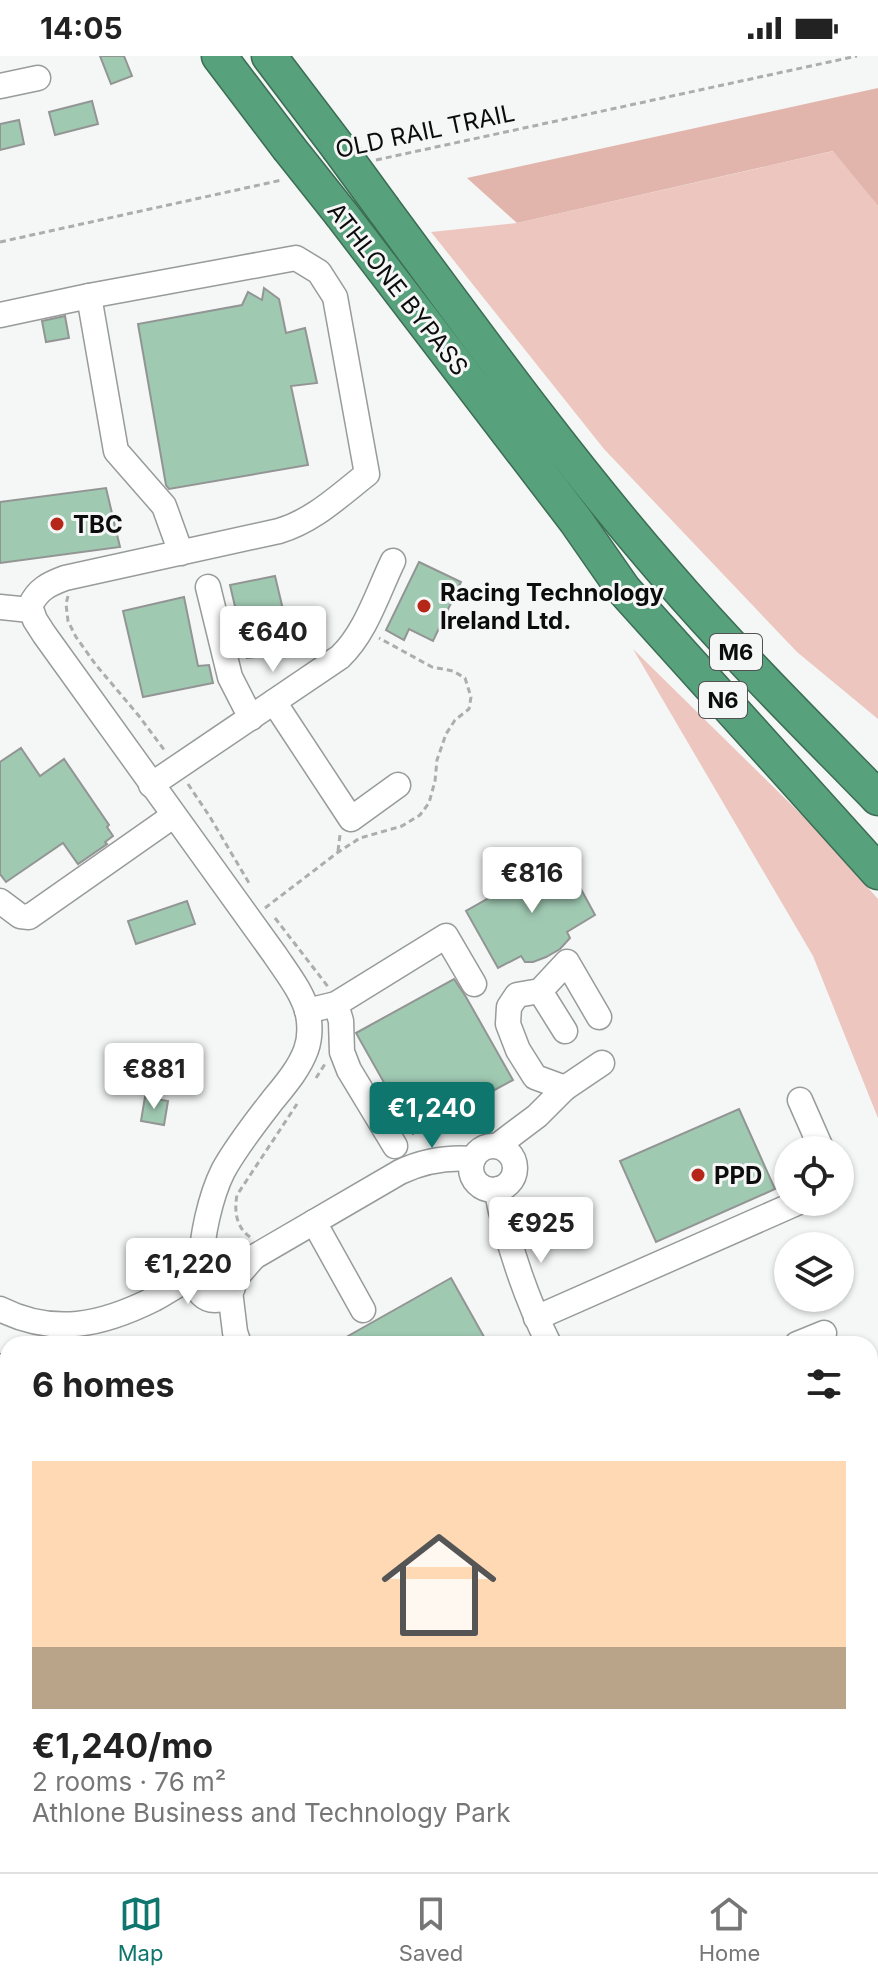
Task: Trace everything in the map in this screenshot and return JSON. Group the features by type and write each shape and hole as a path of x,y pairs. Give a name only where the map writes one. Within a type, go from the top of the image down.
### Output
{"highway":[{"name":"ATHLONE BYPASS","path":"219,56 286,163 342,215 576,521"},
{"name":"ATHLONE BYPASS","path":"269,56 514,386 602,498"},
{"name":"N6","path":"602,498 834,734 878,774"},
{"name":"M6","path":"602,498 737,654 878,798"},
{"name":"N6","path":"576,521 624,590 878,872"},
{"name":"M6","path":"576,521 769,731 878,841"}],"street":[{"path":"0,86 38,78"},
{"path":"0,315 296,258 319,272 335,297 367,474 315,515 289,528 72,577 41,589 30,610 44,634 287,973 307,1011 309,1039 301,1060 224,1170 209,1214 220,1251 215,1279 236,1336"},
{"path":"89,296 116,451 164,506 181,553"},
{"path":"151,785 332,663 350,647 393,561"},
{"path":"208,587 230,677 251,718"},
{"path":"0,607 30,610"},
{"path":"274,702 351,819 398,785"},
{"path":"0,901 20,916 29,917 173,816"},
{"path":"307,1011 336,1004 446,936 474,984"},
{"path":"565,1088 535,1077 518,1050 508,1024 509,1007 517,995 540,991 567,962 599,1017"},
{"path":"540,991 565,1031"},
{"path":"336,1004 341,1021 342,1052 395,1146"},
{"path":"505,1153 565,1088 602,1063"},
{"path":"800,1100 816,1136"},
{"path":"474,1169 483,1148 505,1153"},
{"path":"474,1169 484,1188 505,1187 514,1175 505,1153"},
{"path":"0,1309 77,1335 109,1317 155,1298 215,1279 257,1248 314,1222 391,1179 474,1169"},
{"path":"498,1189 515,1265 545,1336"},
{"path":"536,1318 774,1213"},
{"path":"314,1222 363,1310"},
{"path":"817,1336 824,1333"},
{"path":"0,1826 0,1833"}],"path":[{"name":"OLD RAIL TRAIL","path":"370,162 857,56"},
{"path":"0,242 286,163"},
{"path":"72,577 66,604 68,621 96,665 177,768 249,883"},
{"path":"266,908 326,983 336,1004"},
{"path":"310,1086 328,1055"},
{"path":"257,1248 239,1226 237,1195 303,1096"}],"shaded area":[{"path":"878,88 878,206 833,151 517,223 467,178"},
{"path":"834,151 878,206 878,719 797,652 604,449 431,232 517,223"},
{"path":"633,649 814,827 878,899 878,1118 813,956"}],"building":[{"path":"100,56 124,56 132,76 111,84"},
{"path":"92,101 98,124 55,135 49,112"},
{"path":"19,120 24,144 0,150 0,124"},
{"path":"264,288 279,299 286,333 305,328 317,383 291,386 308,465 169,489 138,324 242,305 248,292 262,300"},
{"path":"65,316 69,338 46,342 42,321"},
{"name":"TBC","path":"106,488 120,547 0,563 0,502"},
{"name":"Racing Technology Ireland Ltd.","path":"419,562 461,582 433,641 409,629 404,640 386,630"},
{"path":"275,576 290,639 266,643 266,656 247,658 230,585"},
{"path":"184,597 198,666 209,665 213,683 143,697 123,611"},
{"path":"21,748 40,776 64,759 109,825 107,827 113,836 105,842 107,844 78,864 63,843 6,882 0,874 0,762"},
{"path":"563,856 595,915 567,932 570,938 560,949 546,957 525,962 521,956 498,968 466,911"},
{"path":"187,901 195,924 136,944 128,921"},
{"path":"454,979 513,1080 413,1134 356,1033"},
{"path":"145,1097 168,1101 164,1125 141,1121"},
{"name":"PPD","path":"739,1109 774,1189 656,1242 620,1161"},
{"path":"451,1278 484,1336 348,1336"}],"place":[{"name":"TBC","path":"57,524"},
{"name":"Racing Technology Ireland Ltd.","path":"424,606"},
{"name":"PPD","path":"698,1175"}]}
